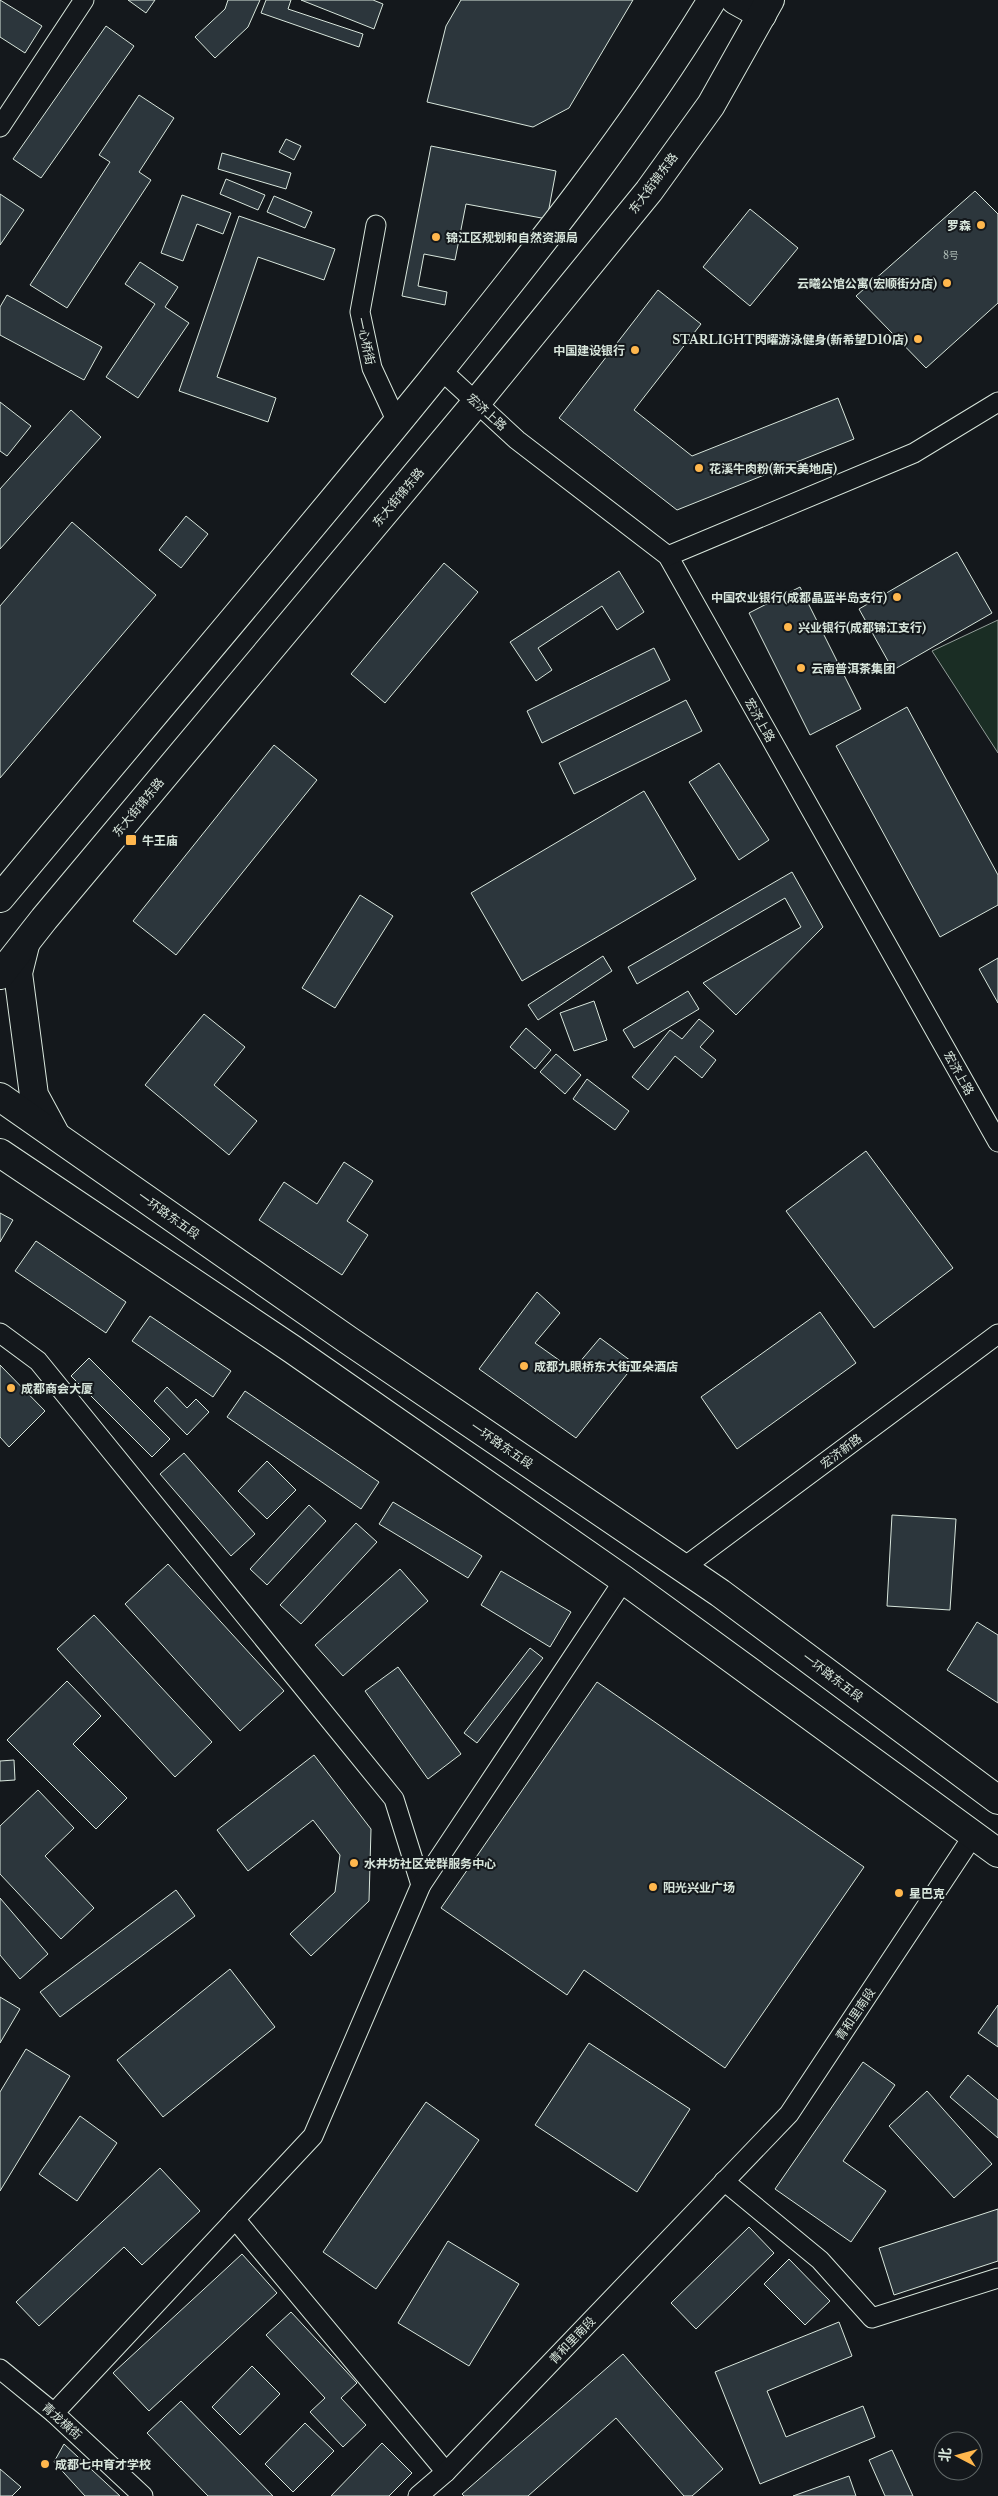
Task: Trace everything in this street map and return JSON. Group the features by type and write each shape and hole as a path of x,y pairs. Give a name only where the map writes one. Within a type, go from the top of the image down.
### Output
{"main road":[{"path":"0,898 397,422 556,225 636,117 712,0"},
{"path":"735,0 766,8"},
{"name":"东大街锦东路","path":"0,975 476,403 649,191 711,105 766,8"},
{"path":"26,942 18,973 34,1096 55,1136"},
{"name":"一环路东五段","path":"0,1097 356,1345 720,1593 998,1800"},
{"path":"6,1160 292,1349 624,1580 973,1836 998,1852"}],"street":[{"path":"0,127 84,0"},
{"name":"一心桥街","path":"376,225 360,312 372,368 397,422"},
{"name":"宏济上路","path":"440,369 518,440 668,556 998,1142"},
{"path":"668,556 914,453 998,402"},
{"path":"0,1333 38,1361 394,1799 421,1885"},
{"name":"宏济新路","path":"683,1568 998,1334"},
{"path":"54,2413 313,2136 421,1885 624,1580"},
{"name":"青和里南段","path":"418,2496 446,2472 789,2114 973,1836"},
{"path":"724,2181 820,2260 872,2318 998,2278"},
{"path":"235,2220 446,2472"},
{"name":"青龙横街","path":"0,2369 54,2413 143,2496"}],"green space":[{"path":"998,620 998,753 932,651"}],"building":[{"path":"0,0 42,26 25,53 0,37"},
{"path":"128,0 155,0 146,13"},
{"path":"228,0 260,0 248,27 215,58 195,37 225,9"},
{"path":"266,0 291,0 288,9 363,34 359,47 261,13"},
{"path":"301,0 373,0 383,4 374,29"},
{"path":"461,0 633,0 569,108 533,127 427,102 446,26"},
{"path":"106,26 134,46 41,178 13,159"},
{"path":"139,95 174,118 139,172 151,180 67,308 30,285 110,162 99,155"},
{"path":"286,139 301,146 294,160 279,152"},
{"name":"锦江区规划和自然资源局","path":"431,146 556,171 547,219 466,204 455,260 424,254 418,286 447,292 445,305 402,296"},
{"path":"222,153 291,173 286,189 218,169"},
{"path":"226,179 265,195 258,210 220,194"},
{"path":"975,191 998,214 998,303 926,368 856,296"},
{"path":"0,194 24,210 0,245"},
{"path":"182,195 231,213 223,234 197,224 183,261 161,253"},
{"path":"274,196 312,212 305,228 267,212"},
{"path":"750,209 798,248 750,306 703,267"},
{"path":"239,216 335,249 324,280 258,257 217,377 276,398 268,422 179,391"},
{"path":"140,262 178,287 165,307 189,323 138,398 106,377 155,304 125,284"},
{"path":"658,290 701,324 634,410 692,456 838,398 854,439 677,510 559,418"},
{"path":"7,295 102,347 84,380 0,335 0,307"},
{"path":"0,402 31,426 7,456 0,451"},
{"path":"71,410 101,437 0,549 0,489"},
{"path":"186,516 208,534 181,568 159,550"},
{"path":"72,522 156,595 0,778 0,606"},
{"path":"957,552 992,613 893,670 859,609"},
{"path":"444,563 478,592 385,703 351,674"},
{"path":"619,571 644,612 617,630 602,606 538,648 552,670 536,681 510,642"},
{"path":"800,587 861,709 810,735 749,613"},
{"path":"654,648 670,680 542,743 527,711"},
{"path":"686,700 702,731 574,794 559,763"},
{"path":"907,707 998,875 998,905 940,937 836,746"},
{"path":"274,745 317,780 176,955 133,921"},
{"path":"719,763 769,840 739,860 689,782"},
{"path":"644,791 696,879 522,981 471,893"},
{"path":"792,872 823,927 736,1015 703,983 801,927 785,898 637,984 628,967"},
{"path":"360,895 393,916 335,1008 302,988"},
{"path":"603,956 612,971 538,1020 528,1005"},
{"path":"998,958 998,1003 979,969"},
{"path":"688,991 699,1009 634,1048 623,1030"},
{"path":"594,1001 607,1040 574,1051 560,1013"},
{"path":"204,1014 245,1047 214,1085 257,1121 229,1155 145,1085"},
{"path":"699,1019 714,1031 700,1047 716,1060 702,1078 675,1056 648,1090 632,1077 670,1030 682,1039"},
{"path":"526,1028 551,1050 535,1069 510,1047"},
{"path":"556,1054 581,1075 565,1094 540,1072"},
{"path":"587,1079 629,1111 615,1130 573,1099"},
{"path":"866,1151 953,1268 874,1328 786,1211"},
{"path":"344,1162 373,1181 347,1221 368,1235 342,1275 259,1220 284,1182 317,1204"},
{"path":"0,1213 13,1220 0,1242"},
{"path":"36,1241 126,1302 106,1333 15,1271"},
{"name":"成都九眼桥东大街亚朵酒店","path":"537,1292 560,1313 535,1343 573,1370 600,1338 635,1364 576,1438 479,1369"},
{"path":"820,1312 856,1363 737,1449 701,1397"},
{"path":"150,1316 231,1371 213,1397 132,1341"},
{"path":"89,1358 170,1439 152,1457 71,1376"},
{"name":"成都商会大厦","path":"0,1365 45,1411 9,1447 0,1437"},
{"path":"167,1387 187,1408 196,1399 209,1412 187,1435 154,1401"},
{"path":"245,1391 379,1482 361,1509 227,1417"},
{"path":"184,1453 255,1534 231,1556 160,1474"},
{"path":"267,1461 296,1490 267,1519 238,1491"},
{"path":"393,1502 482,1556 468,1578 379,1524"},
{"path":"309,1505 326,1521 267,1585 250,1569"},
{"path":"892,1515 956,1519 950,1610 887,1606"},
{"path":"356,1523 377,1542 301,1624 280,1605"},
{"path":"168,1564 284,1691 240,1731 125,1604"},
{"path":"400,1569 428,1601 343,1676 315,1645"},
{"path":"501,1571 571,1612 550,1647 481,1605"},
{"path":"94,1615 212,1742 175,1777 57,1649"},
{"path":"977,1622 998,1635 998,1703 947,1670"},
{"path":"530,1648 543,1658 477,1743 464,1733"},
{"path":"398,1667 461,1754 428,1779 365,1691"},
{"path":"67,1681 101,1716 73,1744 127,1798 96,1829 7,1740"},
{"name":"阳光兴业广场","path":"597,1682 864,1867 725,2068 584,1970 567,1995 441,1908"},
{"name":"水井坊社区党群服务中心","path":"314,1755 371,1829 369,1901 311,1956 290,1934 335,1892 340,1855 313,1820 248,1871 217,1830"},
{"path":"14,1760 15,1780 0,1781 0,1761"},
{"path":"38,1790 74,1828 45,1856 94,1908 61,1939 0,1874 0,1826"},
{"path":"176,1890 195,1916 60,2017 40,1992"},
{"path":"0,1898 48,1954 20,1979 0,1955"},
{"path":"230,1969 275,2027 163,2117 117,2060"},
{"path":"0,1997 20,2009 0,2043"},
{"path":"998,2005 998,2047 978,2033"},
{"path":"589,2043 690,2109 637,2192 535,2125"},
{"path":"26,2049 70,2076 0,2191 0,2092"},
{"path":"863,2062 895,2085 843,2161 886,2191 851,2242 775,2189"},
{"path":"968,2075 998,2100 998,2138 950,2097"},
{"path":"927,2091 992,2164 954,2198 889,2126"},
{"path":"426,2102 479,2140 376,2289 323,2252"},
{"path":"80,2116 117,2143 77,2201 39,2174"},
{"path":"160,2168 200,2211 142,2265 124,2247 39,2326 16,2302"},
{"path":"998,2209 998,2261 894,2295 879,2248"},
{"path":"749,2227 774,2253 696,2329 671,2303"},
{"path":"448,2241 519,2284 469,2366 398,2323"},
{"path":"242,2254 277,2293 149,2411 113,2373"},
{"path":"789,2259 830,2301 805,2325 764,2284"},
{"path":"291,2312 357,2383 341,2398 366,2425 343,2447 310,2412 325,2398 266,2335"},
{"path":"839,2322 852,2356 767,2391 786,2437 863,2406 875,2437 760,2484 715,2372"},
{"path":"623,2354 723,2469 692,2496 684,2496 616,2418 528,2496 464,2496 462,2494"},
{"path":"252,2366 280,2394 240,2435 212,2407"},
{"path":"181,2401 273,2496 208,2496 147,2433"},
{"path":"305,2423 334,2451 293,2492 265,2464"},
{"path":"382,2443 412,2473 389,2496 331,2496"},
{"path":"64,2444 120,2496 85,2496 54,2462"},
{"path":"892,2450 913,2496 885,2496 869,2460"},
{"path":"0,2469 21,2487 12,2496 0,2496"},
{"path":"849,2476 856,2496 793,2496"}],"place":[{"name":"罗森","path":"981,225"},
{"name":"锦江区规划和自然资源局","path":"436,237"},
{"name":"云曦公馆公寓(宏顺街分店)","path":"947,283"},
{"name":"STARLIGHT閃曜游泳健身(新希望D10店)","path":"918,339"},
{"name":"中国建设银行","path":"635,350"},
{"name":"花溪牛肉粉(新天美地店)","path":"699,468"},
{"name":"中国农业银行(成都晶蓝半岛支行)","path":"897,597"},
{"name":"兴业银行(成都锦江支行)","path":"788,627"},
{"name":"云南普洱茶集团","path":"801,668"},
{"name":"牛王庙","path":"131,840"},
{"name":"成都九眼桥东大街亚朵酒店","path":"524,1366"},
{"name":"成都商会大厦","path":"11,1388"},
{"name":"水井坊社区党群服务中心","path":"354,1863"},
{"name":"阳光兴业广场","path":"653,1887"},
{"name":"星巴克","path":"899,1893"},
{"name":"成都七中育才学校","path":"45,2464"}]}
